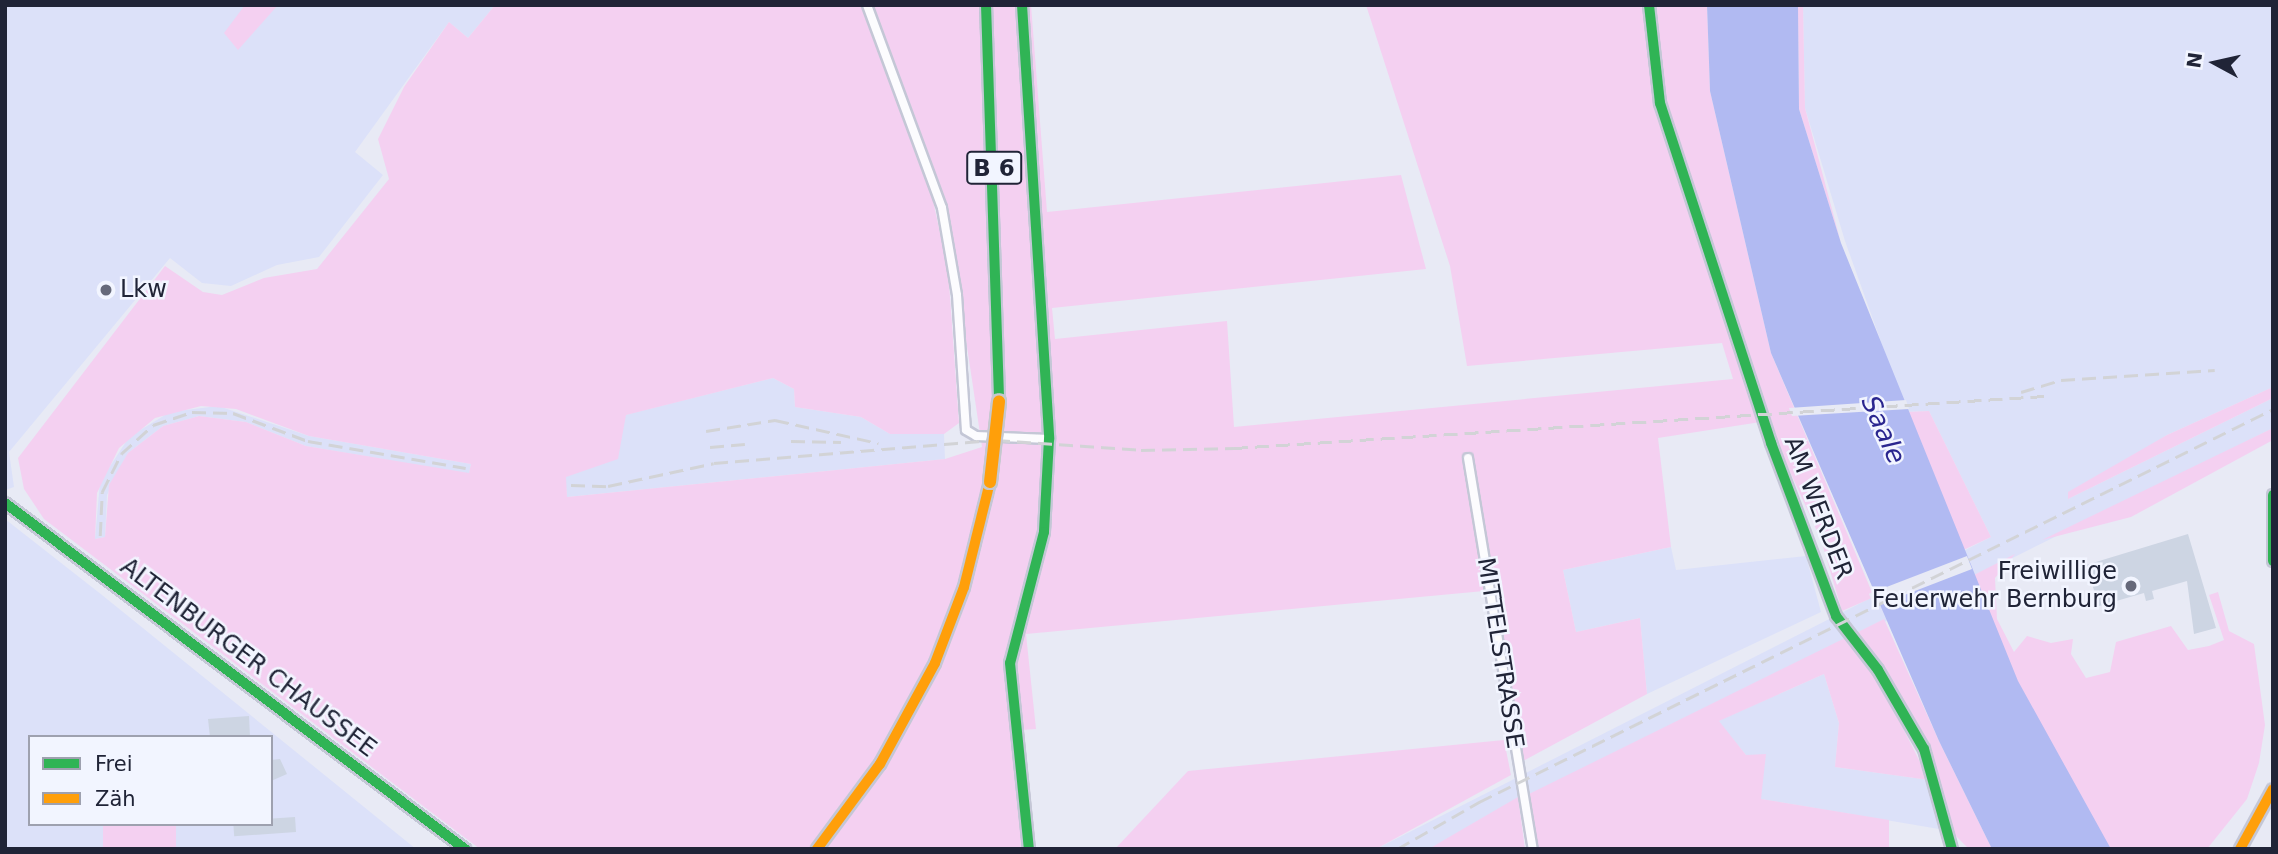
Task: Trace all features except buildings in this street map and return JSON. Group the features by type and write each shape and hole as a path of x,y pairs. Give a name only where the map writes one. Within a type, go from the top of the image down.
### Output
{"street":[{"path":"867,5 942,208 957,295 966,430 976,436 1049,439"},
{"name":"B 6","path":"817,849 880,764 935,663 964,587 990,482 999,402 986,5"},
{"path":"1022,5 1049,439 1044,532 1010,663 1029,849"},
{"name":"AM WERDER","path":"1649,5 1661,103 1729,324 1836,616 1878,670 1924,749 1952,849"},
{"name":"MITTELSTRASSE","path":"1468,458 1532,849"},
{"path":"2273,495 2273,561"},
{"name":"ALTENBURGER CHAUSSEE","path":"5,503 465,849"},
{"path":"2240,849 2273,789"}],"shaded area":[{"path":"5,5 495,5 468,38 449,22 355,152 383,175 319,257 277,265 231,286 202,283 170,258 9,452 14,487 5,490"},
{"path":"245,5 278,5 238,50 224,33"},
{"path":"495,5 863,5 928,178 948,269 959,423 944,434 890,434 861,417 795,407 794,389 773,378 626,415 618,459 566,477 567,497 945,459 982,447 945,199 870,5 1031,5 1047,212 1401,175 1426,269 1052,308 1055,339 1227,321 1234,427 1733,379 1722,343 1467,366 1450,266 1366,5 1707,5 1710,91 1771,353 1874,597 1842,611 1821,540 1767,421 1658,438 1671,547 1563,570 1576,632 1640,618 1647,694 1521,762 1474,461 1465,462 1484,591 1026,634 1036,729 1010,731 1025,849 480,849 44,519 24,489 18,458 165,266 203,292 222,295 264,278 317,269 389,179 378,139 404,87 449,22 468,38","holes":["201,406 236,409 309,436 471,464 469,473 306,446 246,422 199,416 163,426 128,453 109,485 105,537 95,539 97,493 119,448 155,418"]},
{"path":"1798,5 1803,5 1805,108 1841,243 1799,109"},
{"path":"1803,5 2273,5 2273,387 2167,435 2068,499 2273,398 2273,428 1430,849 1376,849 1991,537 1929,411 1906,412 1845,241 1805,108"},
{"path":"773,378 794,389 795,407 861,417 890,434 944,434 945,459 567,497 565,477 625,415"},
{"path":"2273,387 2273,398 2068,499 2068,492 2167,435"},
{"path":"218,406 309,436 471,464 469,474 306,446 246,422 199,416 163,426 128,453 107,495 105,537 95,539 100,482 129,437 170,412"},
{"path":"1929,411 1991,537 1936,563 1906,412"},
{"path":"2273,428 2273,440 2131,517 2042,540"},
{"path":"5,519 102,595 416,849 5,849"},
{"path":"1671,547 1676,570 1806,556 1821,612 1647,694 1640,618 1576,632 1563,570"},
{"path":"2015,554 1995,578 1997,619 2014,652 2027,636 2051,643 2073,639 2071,654 2086,678 2110,672 2116,642 2171,626 2188,650 2209,646 2224,640 2209,595 2218,592 2229,631 2254,644 2265,725 2259,763 2247,799 2207,849 2111,849 2091,818 2018,682 1972,576"},
{"path":"1884,619 1992,849 1969,849 1954,834 1941,785 1907,706 1856,633"},
{"path":"1847,637 1877,676 1929,780 1835,767 1839,723 1824,674 1719,721 1746,755 1766,754 1761,799 1889,820 1889,849 1538,849 1529,794"},
{"path":"1824,674 1839,723 1835,767 1929,780 1939,829 1761,799 1746,755 1718,721"},
{"path":"1504,740 1511,775 1376,849 1115,849 1188,771"},
{"path":"1518,797 1525,849 1429,849 1444,840"},
{"path":"103,826 176,826 176,849 103,849"}],"water":[{"name":"Saale","path":"1707,5 1798,5 1799,109 1841,243 2018,681 2111,849 1992,849 1939,741 1771,353 1710,91"}],"pier":[{"path":"1906,400 1909,409 1792,416 1789,408"},
{"path":"1967,556 1972,569 1874,607 1869,594"}],"railway":[{"path":"2021,392 2061,380 2215,370"},
{"path":"571,485 608,486 714,463 996,440 1141,450 1234,448 2044,396"},
{"path":"1397,849 1479,802 2273,409"},
{"path":"100,536 102,492 121,454 153,425 192,412 233,413 308,441 466,468"},
{"path":"706,431 775,420 878,443"},
{"path":"791,441 841,442"},
{"path":"710,447 745,444"}],"traffic: fast":[{"path":"986,5 999,402"},
{"path":"1022,5 1049,439 1044,532 1010,663 1029,849"},
{"path":"1649,5 1660,103 1771,443 1836,616 1878,670 1924,749 1952,849"},
{"path":"2273,495 2273,561"},
{"path":"5,503 465,849"}],"traffic: slow":[{"path":"990,482 999,402"},
{"path":"817,849 880,764 935,663 964,587 990,482"},
{"path":"2240,849 2273,789"}],"place":[{"name":"Lkw","path":"106,290"},
{"name":"Freiwillige Feuerwehr Bernburg","path":"2131,586"}]}
